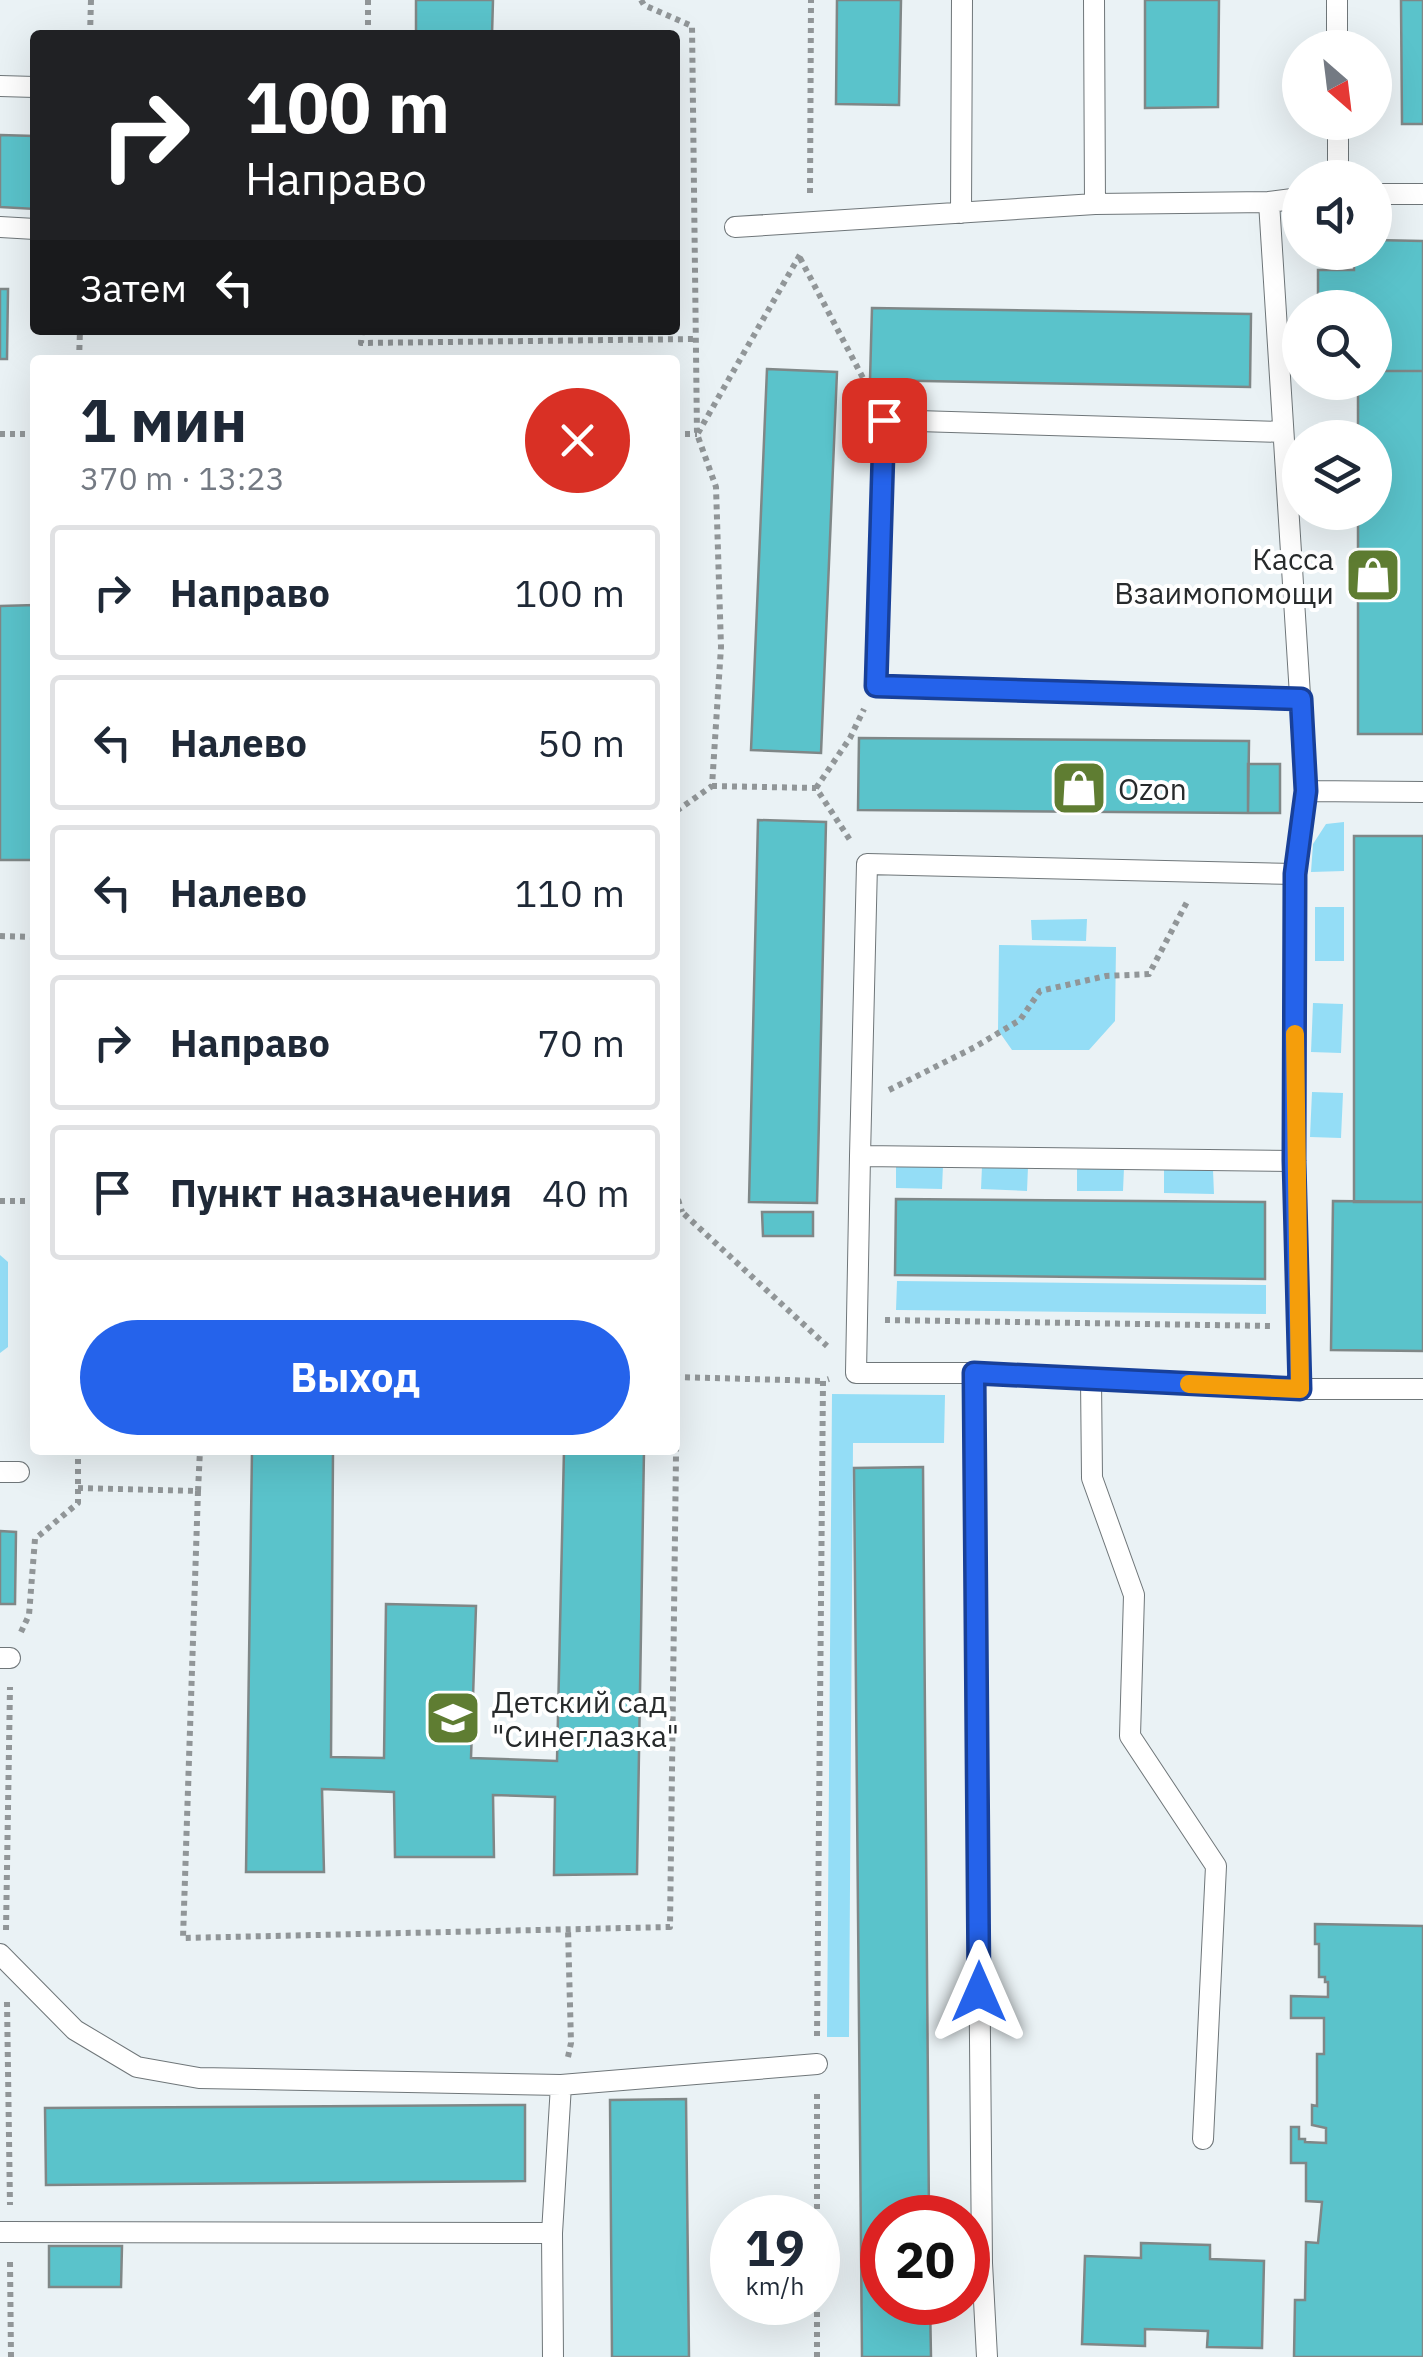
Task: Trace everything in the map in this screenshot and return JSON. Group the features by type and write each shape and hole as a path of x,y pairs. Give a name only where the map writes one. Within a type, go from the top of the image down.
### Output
{"lane":[{"path":"960,212 962,0"},
{"path":"1094,0 1095,204"},
{"path":"1337,0 1338,30"},
{"path":"0,86 30,87"},
{"path":"1392,194 1423,194"},
{"path":"735,228 1095,204 1282,200"},
{"path":"1269,202 1282,420"},
{"path":"0,228 30,229"},
{"path":"1282,432 884,420 876,686 1301,699"},
{"path":"1290,530 1306,791 1295,874 1294,1161 1300,1389"},
{"path":"1306,791 1423,792"},
{"path":"1295,874 867,864 856,1373 974,1373 1300,1389 1423,1389"},
{"path":"860,1156 1294,1161"},
{"path":"974,1373 982,2263 987,2357"},
{"path":"1091,1379 1092,1478 1134,1596 1130,1736 1216,1866 1203,2140"},
{"path":"3,1957 76,2030 137,2067 199,2078 561,2085 817,2064"},
{"path":"553,2357 552,2233 561,2085"},
{"path":"5,2232 552,2233"}],"path":[{"path":"90,30 91,0"},
{"path":"368,0 368,30"},
{"path":"641,0 644,5 692,26 697,434 716,487 720,646 712,786"},
{"path":"799,257 884,420"},
{"path":"362,335 361,343 696,340"},
{"path":"0,434 30,434"},
{"path":"680,434 697,434"},
{"path":"816,788 850,738 876,686"},
{"path":"680,808 712,786 816,788"},
{"path":"816,788 867,864"},
{"path":"861,1104 976,1047 1020,1020 1040,991 1106,976 1149,974 1204,872"},
{"path":"0,936 30,937"},
{"path":"0,1202 30,1201"},
{"path":"680,1214 856,1373"},
{"path":"857,1320 1298,1326"},
{"path":"680,1377 823,1380 856,1373"},
{"path":"817,2195 823,1380"},
{"path":"11,2357 5,2232 5,1658 29,1615 36,1539 78,1503 78,1455"},
{"path":"200,1455 182,1938 670,1926 675,1455"},
{"path":"78,1488 198,1491"},
{"path":"561,2085 571,2043 568,1929"},
{"path":"817,2325 818,2357"}],"shaded area":[{"path":"1344,822 1344,871 1311,872 1313,844 1326,824"},
{"path":"1315,907 1344,907 1344,961 1315,961"},
{"path":"1087,919 1086,941 1032,940 1031,920"},
{"path":"999,945 1116,947 1115,1021 1089,1050 1012,1050 998,1030"},
{"path":"1313,1003 1343,1004 1341,1053 1311,1052"},
{"path":"1312,1092 1343,1093 1341,1138 1310,1137"},
{"path":"896,1164 943,1165 942,1189 896,1188"},
{"path":"982,1166 1028,1167 1027,1191 981,1189"},
{"path":"1077,1168 1124,1168 1123,1191 1077,1191"},
{"path":"1164,1169 1213,1170 1214,1194 1164,1193"},
{"path":"0,1255 8,1262 8,1347 0,1353"},
{"path":"897,1281 1266,1285 1266,1314 896,1310"},
{"path":"832,1394 945,1395 944,1443 853,1443 849,2037 827,2037"}],"building":[{"path":"416,0 493,0 492,30 416,30"},
{"path":"837,0 901,0 899,105 836,104"},
{"path":"1145,0 1219,0 1218,107 1145,108"},
{"path":"1401,0 1423,0 1423,124 1402,124"},
{"path":"0,135 30,136 30,209 0,207"},
{"path":"1392,240 1423,241 1423,371 1392,371 1392,290 1318,290 1318,270 1392,270"},
{"path":"0,289 8,289 7,359 0,359"},
{"path":"872,308 1251,314 1250,387 870,380"},
{"path":"767,369 837,372 821,753 751,750"},
{"path":"1392,371 1423,371 1423,734 1358,734 1358,530 1392,530 1392,420 1358,420 1358,400 1392,400"},
{"path":"30,605 30,860 0,860 0,606"},
{"path":"859,738 1249,741 1248,813 858,810"},
{"path":"1248,764 1280,764 1280,813 1248,813"},
{"path":"758,820 826,822 817,1203 749,1202"},
{"path":"1354,836 1423,836 1423,1202 1354,1202"},
{"path":"896,1199 1265,1202 1265,1279 895,1275"},
{"path":"1333,1201 1423,1202 1423,1351 1331,1350"},
{"path":"762,1212 813,1212 813,1236 763,1236"},
{"path":"252,1455 333,1455 331,1757 384,1758 386,1604 476,1606 471,1758 557,1761 564,1455 644,1455 637,1874 554,1875 555,1797 493,1795 494,1857 395,1857 394,1792 322,1789 324,1872 246,1872"},
{"path":"923,1467 929,2195 861,2195 854,1468"},
{"path":"0,1531 16,1532 15,1604 0,1604"},
{"path":"1315,1924 1423,1926 1423,2357 1294,2357 1295,2300 1305,2300 1306,2242 1318,2243 1322,2202 1306,2201 1306,2163 1291,2163 1291,2127 1299,2127 1299,2139 1305,2142 1326,2143 1326,2128 1312,2125 1312,2105 1317,2106 1317,2054 1324,2054 1324,2018 1291,2018 1291,1996 1328,1997 1328,1982 1319,1977"},
{"path":"686,2099 689,2357 612,2357 610,2100"},
{"path":"525,2105 525,2181 46,2185 45,2108"},
{"path":"1141,2243 1210,2245 1210,2259 1264,2261 1262,2348 1207,2347 1208,2331 1145,2329 1145,2346 1082,2344 1085,2256 1141,2258"},
{"path":"49,2246 122,2246 121,2287 49,2287"},
{"path":"862,2325 930,2325 931,2357 862,2357"}],"slow traffic":[{"path":"1189,1384 1300,1389 1295,1034"}],"place":[{"name":"Касса Взаимопомощи","path":"1373,575"},
{"name":"Ozon","path":"1079,788"},
{"name":"Детский сад \"Синеглазка\"","path":"453,1718"}],"route":[{"path":"884,420 876,686 1301,699 1306,791 1295,874 1294,1161 1300,1389 974,1373 979,1992"}]}
